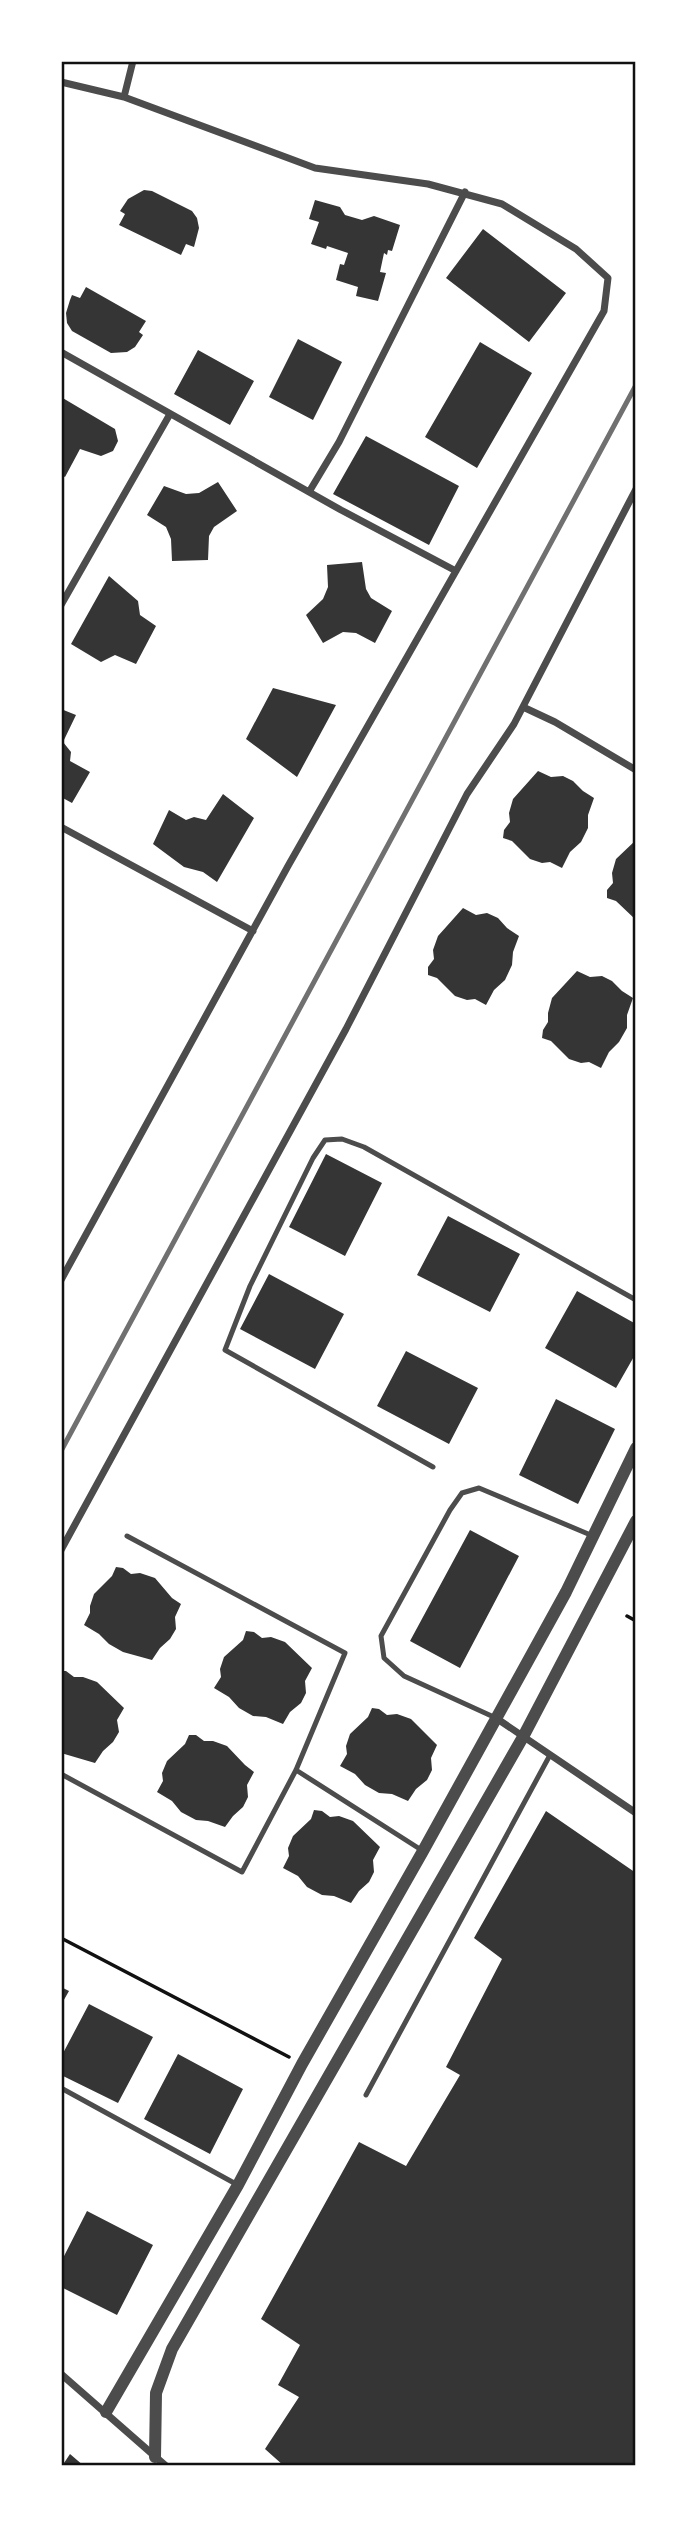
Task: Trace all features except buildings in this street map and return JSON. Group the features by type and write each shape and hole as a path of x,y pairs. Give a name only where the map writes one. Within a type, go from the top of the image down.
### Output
{"street":[{"path":"124,97 132,61"},
{"path":"61,82 124,97 315,168 428,184 502,204 576,249 608,278 604,311 253,931 61,1280"},
{"path":"309,492 339,442 465,192"},
{"path":"61,352 309,492 456,571"},
{"path":"61,605 170,414"},
{"path":"61,1550 340,1041 467,794 523,707 636,489"},
{"path":"523,707 555,722 636,770"},
{"path":"61,827 253,931"},
{"path":"106,2412 238,2185 302,2064 566,1592 636,1448"},
{"path":"155,2457 156,2393 172,2349 523,1737 636,1521"},
{"path":"496,1718 636,1813"},
{"path":"61,2374 166,2466"}],"lane":[{"path":"433,1467 225,1350 250,1286 313,1157 325,1140 341,1139 364,1147 636,1300"},
{"path":"496,1718 404,1676 384,1658 381,1636 462,1493 479,1488 593,1536"},
{"path":"61,1774 242,1872 296,1770 345,1653 127,1536"},
{"path":"366,2095 550,1755"},
{"path":"296,1770 423,1850"},
{"path":"61,2088 238,2185"}],"path":[{"path":"626,1616 636,1621"},
{"path":"61,1938 302,2064"}],"railway":[{"path":"61,1451 636,385"}]}
